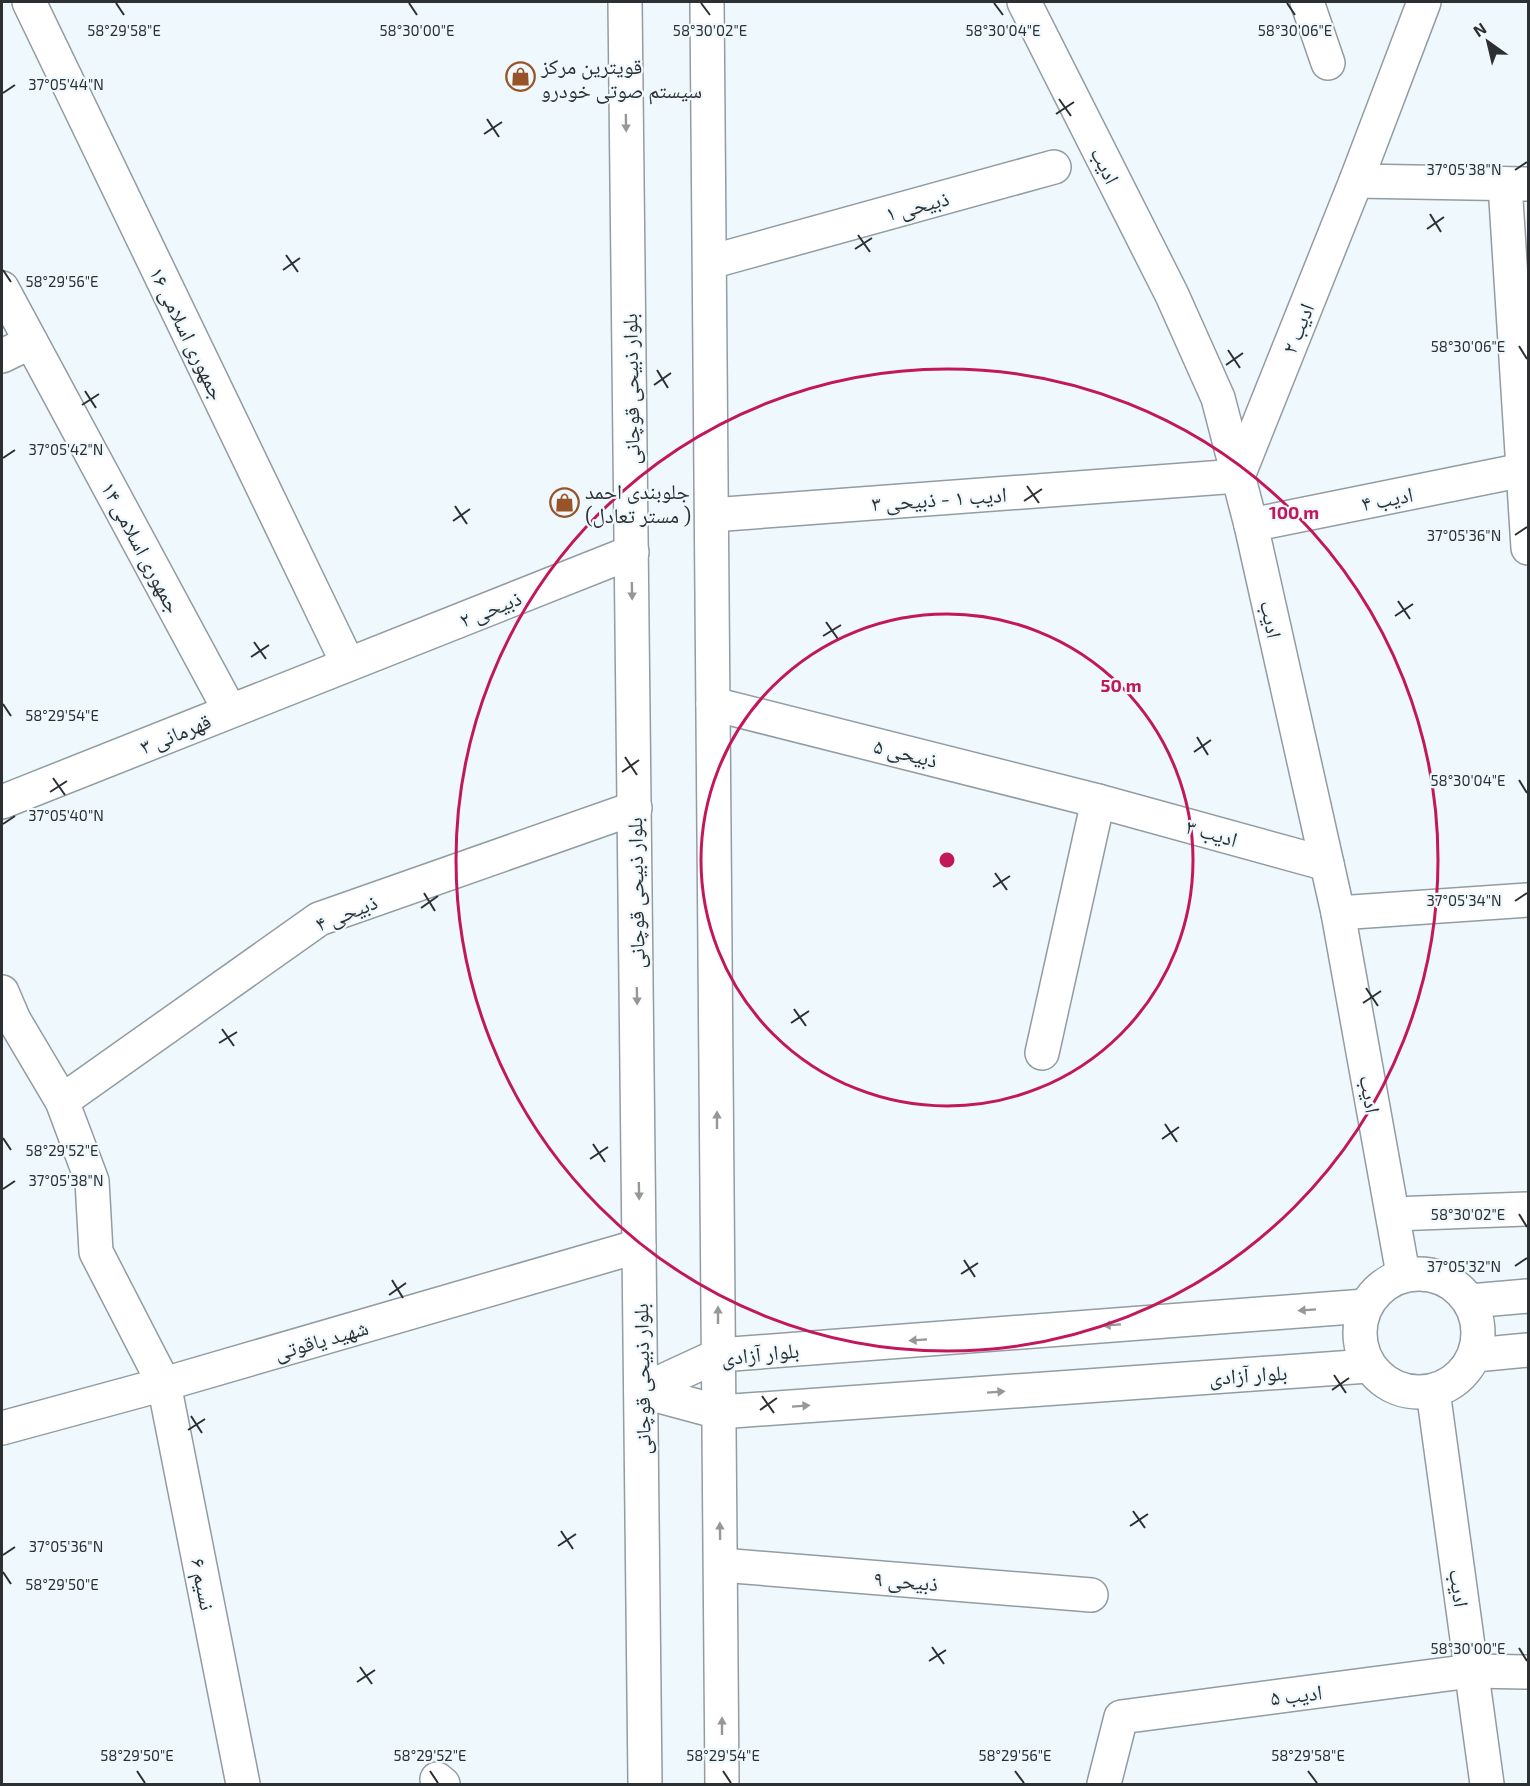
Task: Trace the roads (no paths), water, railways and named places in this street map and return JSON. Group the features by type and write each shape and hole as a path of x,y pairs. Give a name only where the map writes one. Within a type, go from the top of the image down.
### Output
{"street":[{"name":"جمهوری اسلامی ۱۶","path":"29,2 348,664"},
{"name":"بلوار ذبیحی قوچانی","path":"625,2 645,1785"},
{"path":"707,2 722,1785"},
{"name":"ادیب","path":"1024,2 1172,295 1218,398 1251,525 1338,913 1403,1274"},
{"path":"1307,2 1328,63"},
{"name":"ادیب ۲","path":"1238,476 1356,181 1424,2"},
{"name":"ذبیحی ۱","path":"710,262 1054,167"},
{"path":"1356,181 1517,184 1528,548"},
{"name":"جمهوری اسلامی ۱۴","path":"2,288 230,711"},
{"path":"2,356 31,342"},
{"name":"ادیب ۴","path":"1251,525 1524,470"},
{"name":"ادیب ۱ - ذبیحی ۳","path":"712,515 1238,476"},
{"name":"ذبیحی ۲","path":"348,664 632,552"},
{"name":"قهرمانی ۳","path":"2,802 348,664"},
{"name":"ذبیحی ۵","path":"713,704 1098,801"},
{"path":"1042,1053 1098,801"},
{"name":"ادیب ۳","path":"1098,801 1327,864"},
{"name":"ذبیحی ۴","path":"62,1101 319,919 634,808"},
{"path":"1338,913 1528,900"},
{"name":"نسیم ۶","path":"2,992 14,1020 62,1101 92,1181 96,1252 164,1384 243,1785"},
{"path":"1393,1214 1528,1209"},
{"name":"شهید یاقوتی","path":"2,1428 164,1384 639,1246"},
{"path":"1403,1274 1441,1277 1470,1301 1479,1328 1475,1355 1458,1378 1433,1392 1396,1389 1368,1366 1359,1336 1365,1306 1381,1286 1403,1274"},
{"path":"1470,1301 1528,1296"},
{"name":"بلوار آزادی","path":"641,1391 719,1355 1365,1306"},
{"path":"1475,1355 1528,1350"},
{"name":"بلوار آزادی","path":"641,1391 719,1412 1368,1366"},
{"name":"ادیب","path":"1433,1392 1487,1785"},
{"name":"ذبیحی ۹","path":"721,1565 1091,1595"},
{"name":"ادیب ۵","path":"1104,1785 1121,1717 1471,1671 1528,1672"}],"place":[{"name":"قویترین مرکز سیستم صوتی خودرو","path":"520,77"},
{"name":"جلوبندی احمد (مستر تعادل )","path":"564,502"}]}
